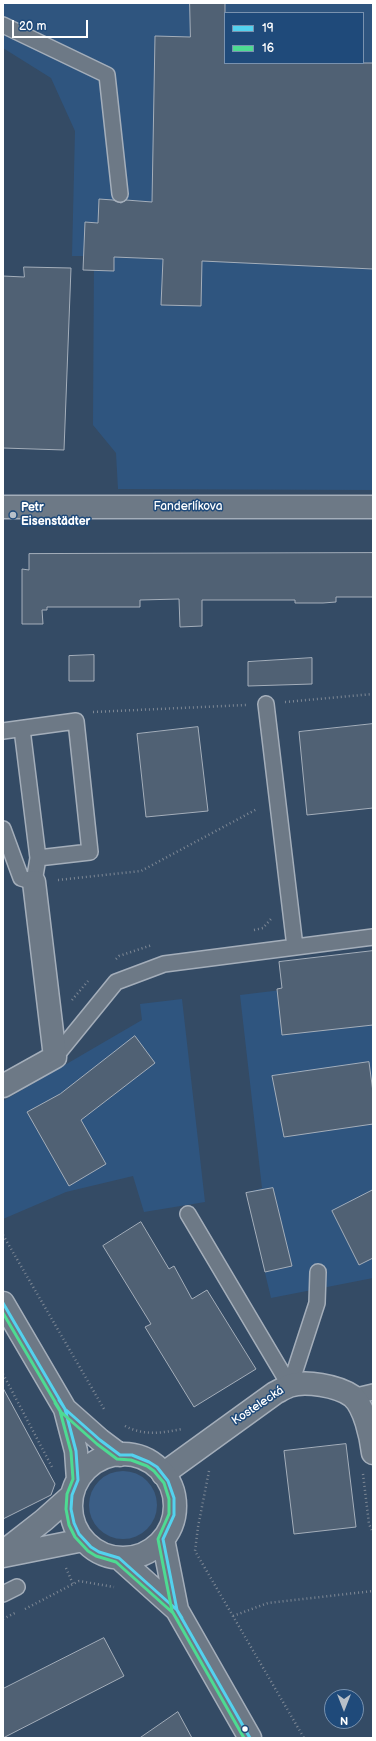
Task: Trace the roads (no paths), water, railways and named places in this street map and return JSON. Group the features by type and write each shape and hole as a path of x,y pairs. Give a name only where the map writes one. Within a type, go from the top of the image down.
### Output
{"street":[{"name":"Fanderlíkova","path":"3,508 373,507"},
{"path":"3,1086 55,1057 34,882"},
{"path":"3,1303 65,1409 76,1451 75,1488 71,1509 74,1522 84,1540 99,1552 119,1558 143,1554 157,1545 162,1539 171,1524 175,1507 172,1490 163,1474 149,1462 132,1455 114,1455 96,1462 83,1473 75,1488 44,1520 3,1552"},
{"name":"Kostelecká","path":"163,1474 275,1393 290,1386 304,1384 318,1385 363,1394 368,1424 368,1461"},
{"path":"65,1409 100,1440 120,1455"},
{"path":"162,1539 177,1610 250,1738"},
{"path":"3,1556 84,1540"},
{"path":"119,1558 177,1610"}],"lane":[{"path":"3,25 107,75 120,194"},
{"path":"266,704 295,947"},
{"path":"3,731 76,720 90,852 38,858"},
{"path":"3,829 22,878 34,882 38,858 22,729"},
{"path":"55,1057 116,982 164,964 373,937"},
{"path":"188,1214 290,1386"},
{"path":"290,1386 317,1303 318,1272"},
{"path":"3,1594 17,1587"}],"place":[{"name":"Petr Eisenstädter","path":"13,515"}]}
